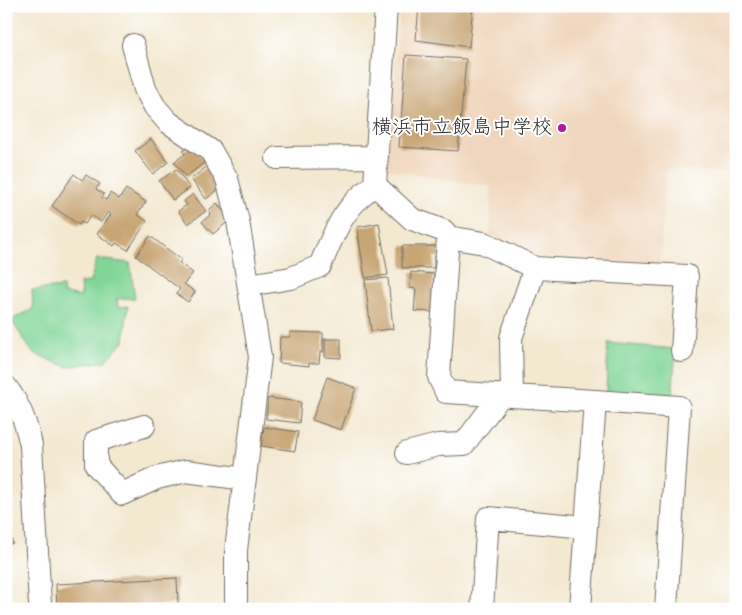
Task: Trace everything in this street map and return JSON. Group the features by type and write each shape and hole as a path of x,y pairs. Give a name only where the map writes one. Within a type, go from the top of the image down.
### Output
{"street":[{"path":"375,185 386,6"},
{"path":"133,45 145,89 155,106 168,122 211,151 227,180 238,222 260,357 236,550 236,609"},
{"path":"277,158 377,157"},
{"path":"249,285 291,278 320,266 332,238 350,205 362,193 375,185"},
{"path":"375,185 412,219 444,231 448,237 439,377 446,392 679,407 666,609"},
{"path":"448,237 484,243 535,268 687,276 682,351"},
{"path":"407,453 438,444 464,444 506,396 511,338 535,268"},
{"path":"6,387 14,397 26,421 31,445 40,604 42,609"},
{"path":"580,609 595,401"},
{"path":"144,426 96,441 96,465 122,494 157,478 186,471 244,478"},
{"path":"482,609 488,518 586,526"}],"shaded area":[{"name":"横浜市立飯島中学校","path":"400,6 736,6 736,88 730,173 666,169 660,263 536,257 490,236 491,187 387,169"}],"green space":[{"path":"97,259 130,263 135,298 117,299 118,307 128,306 124,341 106,361 67,367 33,353 11,320 33,309 32,290 63,287 64,294 81,297 80,283 90,282"},
{"path":"608,343 676,349 672,397 606,393"}],"building":[{"path":"419,6 473,6 469,47 416,40"},
{"path":"406,55 466,59 458,151 399,147"},
{"path":"151,139 168,162 153,174 135,151"},
{"path":"190,146 206,161 186,177 174,162 185,154 183,151"},
{"path":"209,165 222,187 206,199 191,179"},
{"path":"176,169 190,188 173,200 159,181"},
{"path":"74,174 82,180 86,175 100,184 96,189 104,194 102,198 106,200 110,193 119,199 126,189 146,202 137,214 147,221 128,250 116,243 114,246 97,234 111,214 108,212 101,222 91,215 85,224 81,222 79,225 52,206"},
{"path":"193,194 206,211 188,224 178,211 187,205 184,201"},
{"path":"217,203 230,220 213,234 202,222 211,214 208,211"},
{"path":"379,223 388,275 365,278 357,227"},
{"path":"150,236 182,260 179,263 193,273 184,284 195,292 188,302 176,294 180,289 136,256"},
{"path":"402,246 439,246 439,257 434,257 434,268 402,268"},
{"path":"411,272 434,274 432,312 414,311 416,289 410,288"},
{"path":"388,278 393,329 371,331 365,280"},
{"path":"290,332 323,333 323,352 320,352 319,363 309,363 309,366 279,363 280,337 290,337"},
{"path":"325,339 341,339 341,358 325,357"},
{"path":"327,377 356,388 341,430 312,420"},
{"path":"268,398 301,402 299,423 266,419"},
{"path":"264,427 298,432 295,451 261,446"},
{"path":"6,526 13,543 6,546"},
{"path":"177,578 178,604 57,609 56,584"}],"place":[{"name":"横浜市立飯島中学校","path":"562,128"}]}
